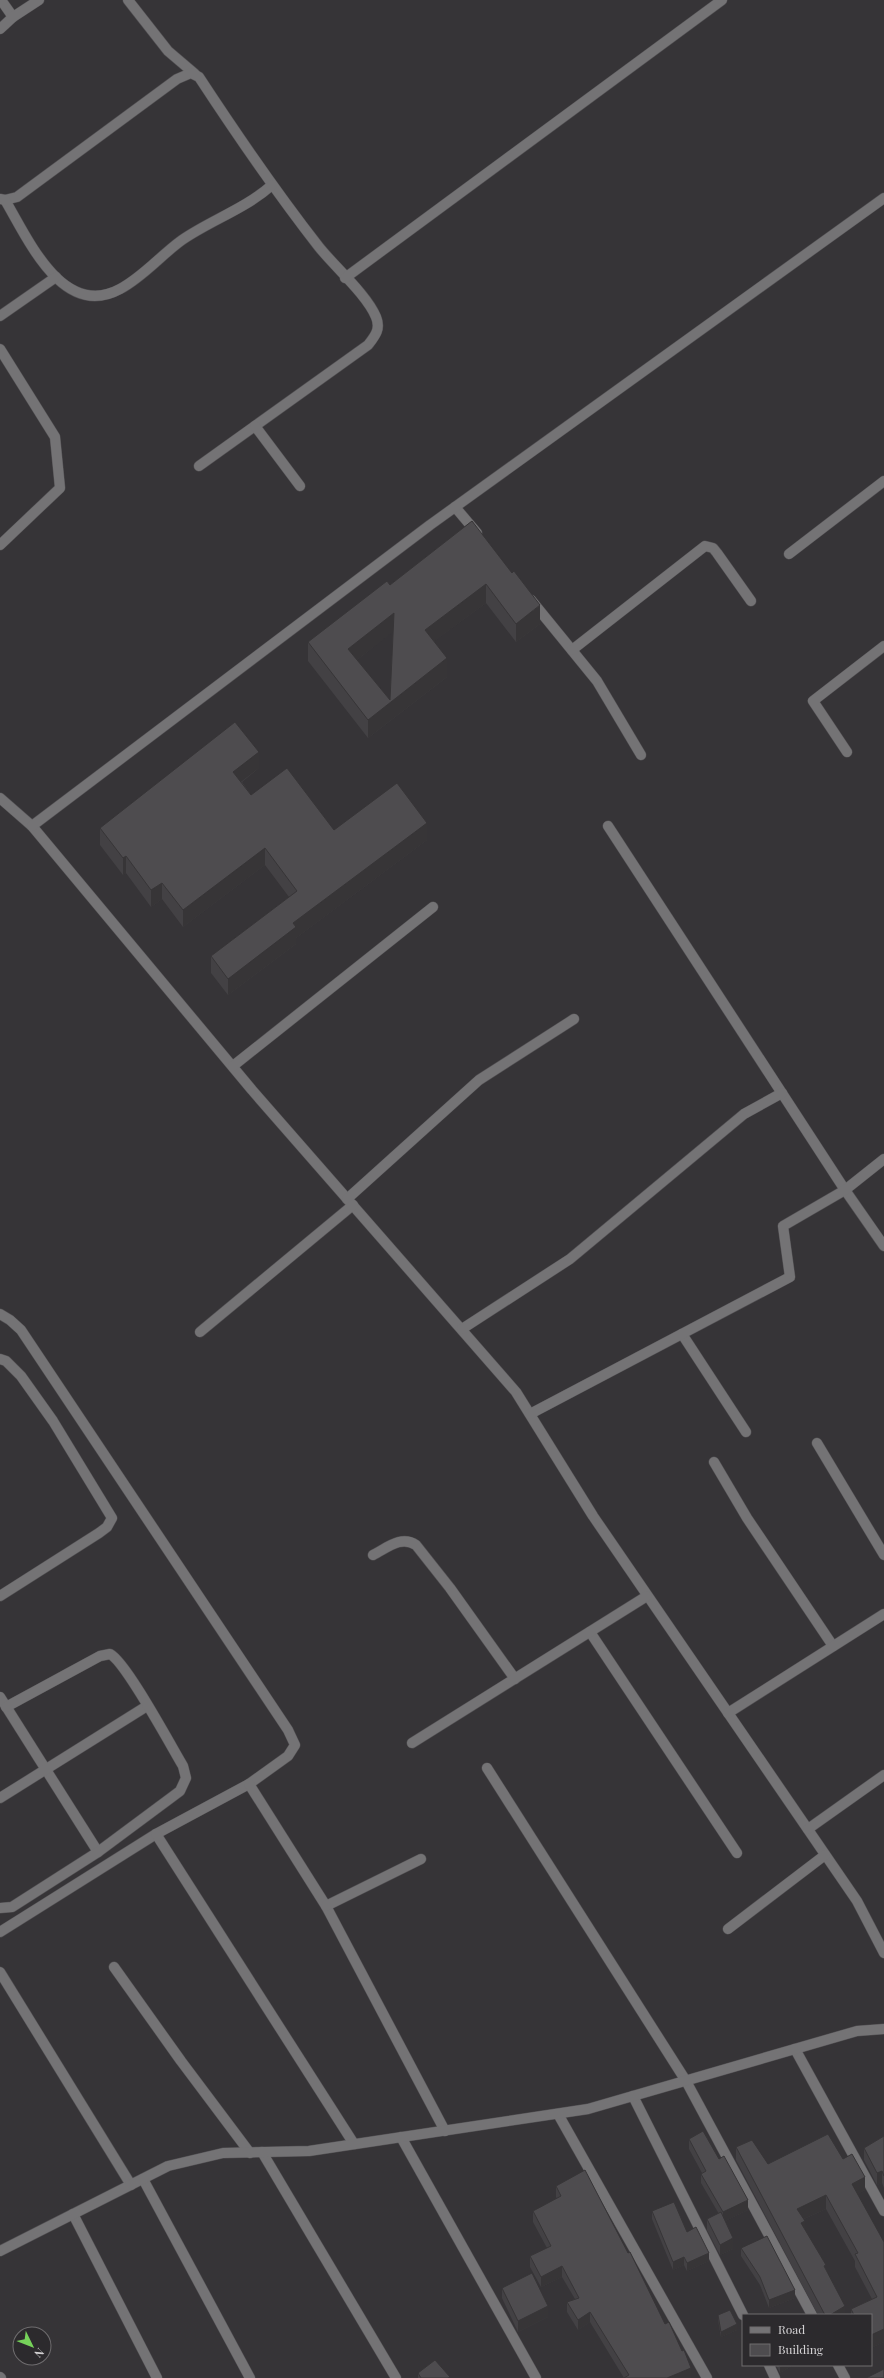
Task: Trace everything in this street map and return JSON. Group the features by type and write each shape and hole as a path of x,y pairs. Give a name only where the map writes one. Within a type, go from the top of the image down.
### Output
{"street":[{"path":"1,0 13,17"},
{"path":"0,29 13,17 39,0"},
{"path":"128,0 168,51 195,74 272,185 319,247 370,306 378,324 374,337 368,344 199,466"},
{"path":"346,278 722,0"},
{"path":"195,74 185,74 177,79 17,197 3,200 37,255 56,277 72,291 89,297 105,295 120,289 182,240 247,205 272,185"},
{"path":"32,826 456,507 884,198"},
{"path":"0,316 56,277"},
{"path":"0,349 55,437 60,488 0,545"},
{"path":"255,426 300,486"},
{"path":"789,554 884,481"},
{"path":"456,507 486,544"},
{"path":"572,650 705,546 713,548 751,601"},
{"path":"526,594 597,681 641,755"},
{"path":"846,752 813,701 884,646"},
{"path":"0,798 32,826 233,1066 516,1392 593,1516 857,1901 884,1953"},
{"path":"608,826 845,1190 884,1246"},
{"path":"233,1066 433,908"},
{"path":"200,1332 350,1202 479,1080 574,1019"},
{"path":"462,1330 570,1259 744,1114 782,1093"},
{"path":"530,1414 790,1277 783,1226 845,1190 884,1159"},
{"path":"0,1314 10,1320 20,1330 294,1740 294,1749 288,1756 249,1784 156,1834 0,1932"},
{"path":"682,1334 746,1432"},
{"path":"0,1359 6,1361 21,1376 53,1421 112,1518 103,1530 0,1596"},
{"path":"817,1443 884,1555"},
{"path":"714,1462 747,1518 834,1646"},
{"path":"373,1556 400,1541 409,1540 416,1545 450,1588 514,1679"},
{"path":"412,1743 647,1596"},
{"path":"728,1713 884,1614"},
{"path":"590,1632 737,1853"},
{"path":"0,1908 12,1907 98,1852 172,1797 184,1783 186,1778 183,1766 117,1659 106,1654 6,1707"},
{"path":"0,1697 98,1852"},
{"path":"0,1798 45,1768 147,1706"},
{"path":"487,1768 686,2081 811,2314"},
{"path":"808,1829 884,1775"},
{"path":"249,1784 326,1906 444,2131"},
{"path":"156,1834 354,2144"},
{"path":"728,1929 825,1855"},
{"path":"326,1906 421,1859"},
{"path":"114,1967 181,2061 250,2152"},
{"path":"0,1972 130,2185"},
{"path":"0,2251 168,2166 222,2153 309,2151 588,2109 857,2031 884,2029"},
{"path":"795,2049 884,2211"},
{"path":"633,2096 742,2314"},
{"path":"558,2114 707,2378"},
{"path":"401,2138 536,2378"},
{"path":"262,2152 396,2378"},
{"path":"143,2179 250,2378"},
{"path":"73,2214 157,2378"},
{"path":"769,2366 775,2378"},
{"path":"839,2366 845,2378"}],"building":[{"path":"472,521 512,573 514,571 540,605 516,624 486,584 425,630 447,658 368,720 308,642 387,581 390,585","holes":["394,613 390,700 348,649"]},
{"path":"235,722 259,752 233,772 251,795 287,768 334,830 397,783 427,823 293,923 296,927 228,979 211,956 297,891 265,848 183,910 162,883 151,890 126,856 123,858 100,828"},
{"path":"703,2131 719,2159 724,2156 748,2200 723,2212 701,2174 706,2171 689,2139"},
{"path":"828,2134 843,2159 852,2154 865,2177 852,2184 884,2242 884,2329 872,2335 872,2314 854,2314 851,2309 877,2297 855,2254 858,2253 826,2195 797,2209 805,2221 801,2223 826,2265 824,2266 845,2306 832,2314 824,2314 736,2147 752,2140 768,2164"},
{"path":"884,2136 884,2176 882,2171 877,2173 864,2148"},
{"path":"585,2170 628,2253 630,2252 665,2324 669,2322 682,2351 684,2350 691,2368 667,2378 624,2378 629,2375 590,2312 578,2320 567,2302 579,2298 562,2266 541,2277 530,2256 551,2246 533,2211 561,2196 556,2186"},
{"path":"674,2202 687,2232 696,2227 709,2253 687,2263 684,2257 673,2262 652,2211"},
{"path":"721,2212 733,2238 720,2245 707,2219"},
{"path":"767,2236 795,2290 769,2300 760,2277 741,2248"},
{"path":"532,2273 548,2306 518,2321 502,2288"},
{"path":"730,2310 737,2324 721,2332 718,2315"},
{"path":"435,2360 450,2377 421,2378 418,2373"},
{"path":"884,2369 884,2378 866,2378"}]}
